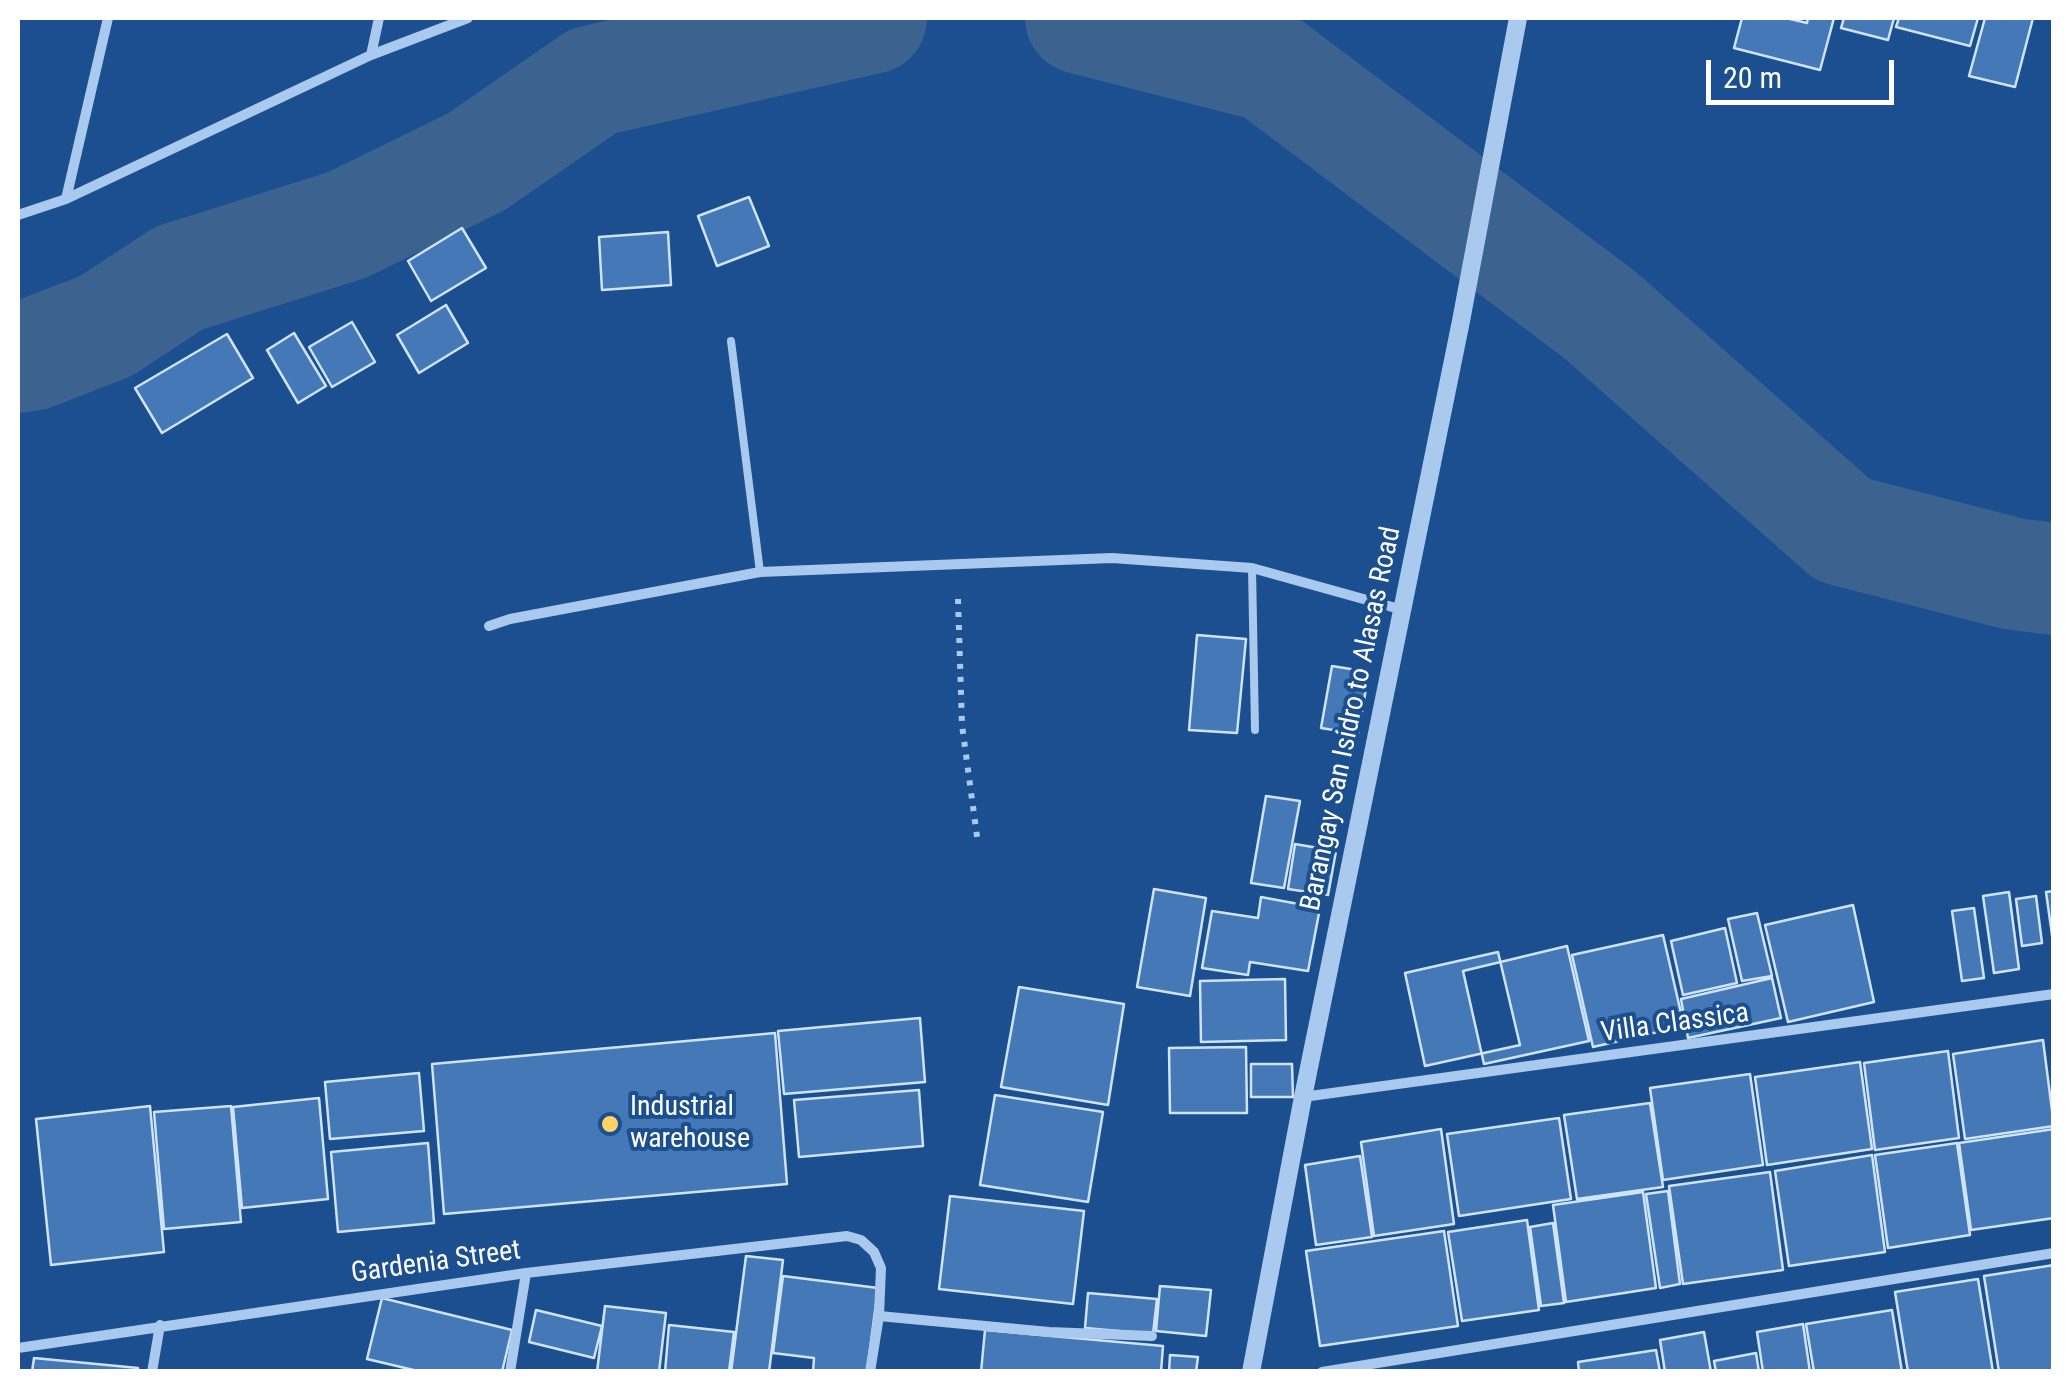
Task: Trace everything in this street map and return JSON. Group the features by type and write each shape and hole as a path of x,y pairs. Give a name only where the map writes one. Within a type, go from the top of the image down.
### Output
{"street":[{"path":"66,199 108,18"},
{"path":"370,55 379,18"},
{"path":"18,215 66,199 370,55 468,18"},
{"name":"Barangay San Isidro to Alasas Road","path":"1251,1372 1518,18"},
{"path":"489,626 760,572 1112,558 1252,568 1403,610"},
{"name":"Villa Classica","path":"1303,1097 2054,994"},
{"name":"Gardenia Street","path":"18,1348 160,1324 526,1273 830,1236 861,1240 874,1252 881,1268 879,1316"},
{"path":"1322,1372 2054,1252"},
{"path":"510,1372 526,1273"},
{"path":"870,1372 879,1316 1049,1332 1152,1336"},
{"path":"152,1372 160,1324"}],"lane":[{"path":"731,341 760,572"},
{"path":"1252,568 1255,730"}],"path":[{"path":"957,562 962,725 978,844"}],"building":[{"path":"1742,18 1786,18 1807,23 1808,18 1834,18 1820,70 1734,48"},
{"path":"1844,18 1894,18 1888,40 1841,28"},
{"path":"1899,18 1978,18 1970,46 1896,27"},
{"path":"1985,18 2033,18 2015,87 1969,76"},
{"path":"749,197 769,246 717,266 698,216"},
{"path":"462,228 486,268 431,301 408,261"},
{"path":"668,232 671,285 602,290 599,237"},
{"path":"446,305 468,343 419,373 397,335"},
{"path":"352,322 375,362 332,387 309,347"},
{"path":"294,333 326,386 298,403 267,350"},
{"path":"227,334 253,378 162,433 135,388"},
{"path":"1197,635 1246,639 1237,733 1189,730"},
{"path":"1332,666 1369,672 1358,734 1321,728"},
{"path":"1266,796 1300,801 1284,888 1251,883"},
{"path":"1295,844 1336,851 1328,895 1288,889"},
{"path":"1154,889 1206,898 1190,996 1137,987"},
{"path":"2054,891 2054,949 2046,892"},
{"path":"2009,892 2019,969 1994,973 1983,896"},
{"path":"2036,896 2042,943 2022,946 2016,899"},
{"path":"1261,897 1320,908 1308,971 1250,962 1248,975 1202,968 1212,911 1258,918"},
{"path":"1853,905 1874,1002 1788,1022 1765,925"},
{"path":"1974,908 1984,978 1962,981 1952,911"},
{"path":"1757,913 1772,976 1742,981 1728,919"},
{"path":"1725,928 1737,983 1683,995 1671,941"},
{"path":"1663,935 1684,1026 1593,1047 1572,955"},
{"path":"1567,946 1589,1041 1484,1064 1463,971"},
{"path":"1498,952 1520,1045 1425,1066 1405,973"},
{"path":"1772,978 1781,1018 1688,1038 1681,999"},
{"path":"1285,979 1286,1040 1201,1042 1200,981"},
{"path":"1019,987 1124,1004 1108,1105 1001,1087"},
{"path":"920,1018 925,1082 784,1094 778,1031"},
{"name":"Industrial warehouse","path":"775,1033 787,1184 444,1214 432,1064"},
{"path":"2043,1040 2054,1126 1965,1139 1953,1054"},
{"path":"1246,1047 1247,1113 1170,1113 1169,1048"},
{"path":"1948,1051 1959,1138 1875,1150 1864,1063"},
{"path":"1860,1062 1872,1149 1767,1165 1755,1077"},
{"path":"1251,1064 1292,1064 1293,1097 1251,1097"},
{"path":"419,1073 424,1131 330,1139 325,1082"},
{"path":"1750,1074 1763,1165 1663,1180 1650,1088"},
{"path":"919,1090 923,1146 799,1157 794,1100"},
{"path":"995,1095 1103,1112 1088,1202 980,1185"},
{"path":"319,1098 328,1199 242,1208 233,1107"},
{"path":"1650,1103 1663,1187 1577,1199 1564,1115"},
{"path":"150,1106 164,1252 51,1265 36,1119"},
{"path":"231,1106 241,1222 164,1229 154,1112"},
{"path":"1559,1118 1571,1199 1459,1216 1447,1134"},
{"path":"1441,1129 1454,1224 1374,1236 1361,1142"},
{"path":"2054,1129 2054,1218 1971,1230 1959,1143"},
{"path":"428,1143 434,1223 338,1232 331,1152"},
{"path":"1957,1143 1970,1235 1888,1248 1875,1155"},
{"path":"1872,1155 1885,1252 1789,1266 1775,1171"},
{"path":"1360,1156 1372,1237 1316,1245 1305,1165"},
{"path":"1770,1172 1783,1270 1683,1284 1669,1186"},
{"path":"1668,1191 1680,1284 1660,1288 1646,1194"},
{"path":"1643,1192 1656,1288 1566,1302 1553,1205"},
{"path":"950,1196 1084,1211 1073,1304 939,1289"},
{"path":"1527,1220 1539,1310 1462,1321 1448,1232"},
{"path":"1553,1223 1564,1303 1541,1306 1530,1227"},
{"path":"1444,1231 1458,1326 1320,1346 1306,1251"},
{"path":"746,1256 783,1260 769,1372 731,1372"},
{"path":"2054,1265 2054,1372 1999,1372 1984,1276"},
{"path":"783,1276 878,1288 867,1372 813,1372 814,1358 773,1353"},
{"path":"1978,1279 1993,1372 1908,1372 1895,1292"},
{"path":"1160,1286 1211,1290 1206,1336 1156,1331"},
{"path":"1088,1293 1157,1299 1153,1334 1085,1328"},
{"path":"382,1298 512,1330 502,1372 422,1372 367,1359"},
{"path":"605,1306 666,1313 659,1372 597,1372"},
{"path":"536,1310 602,1326 594,1358 529,1342"},
{"path":"1892,1310 1902,1372 1814,1372 1806,1324"},
{"path":"1803,1324 1810,1372 1763,1372 1757,1332"},
{"path":"669,1325 734,1332 729,1372 665,1372"},
{"path":"985,1330 1163,1346 1161,1372 981,1372"},
{"path":"1704,1332 1711,1372 1665,1372 1660,1340"},
{"path":"1656,1350 1660,1372 1579,1372 1578,1362"},
{"path":"1756,1353 1759,1372 1716,1372 1714,1361"},
{"path":"1170,1355 1198,1357 1196,1372 1169,1372"},
{"path":"34,1358 138,1368 138,1372 32,1372"}],"waterway":[{"path":"18,357 106,326 179,278 347,225 476,162 593,81 871,18"},
{"path":"1081,18 1269,66 1600,315 1843,530 2014,574 2054,579"}],"place":[{"name":"Industrial warehouse","path":"610,1124"}]}
